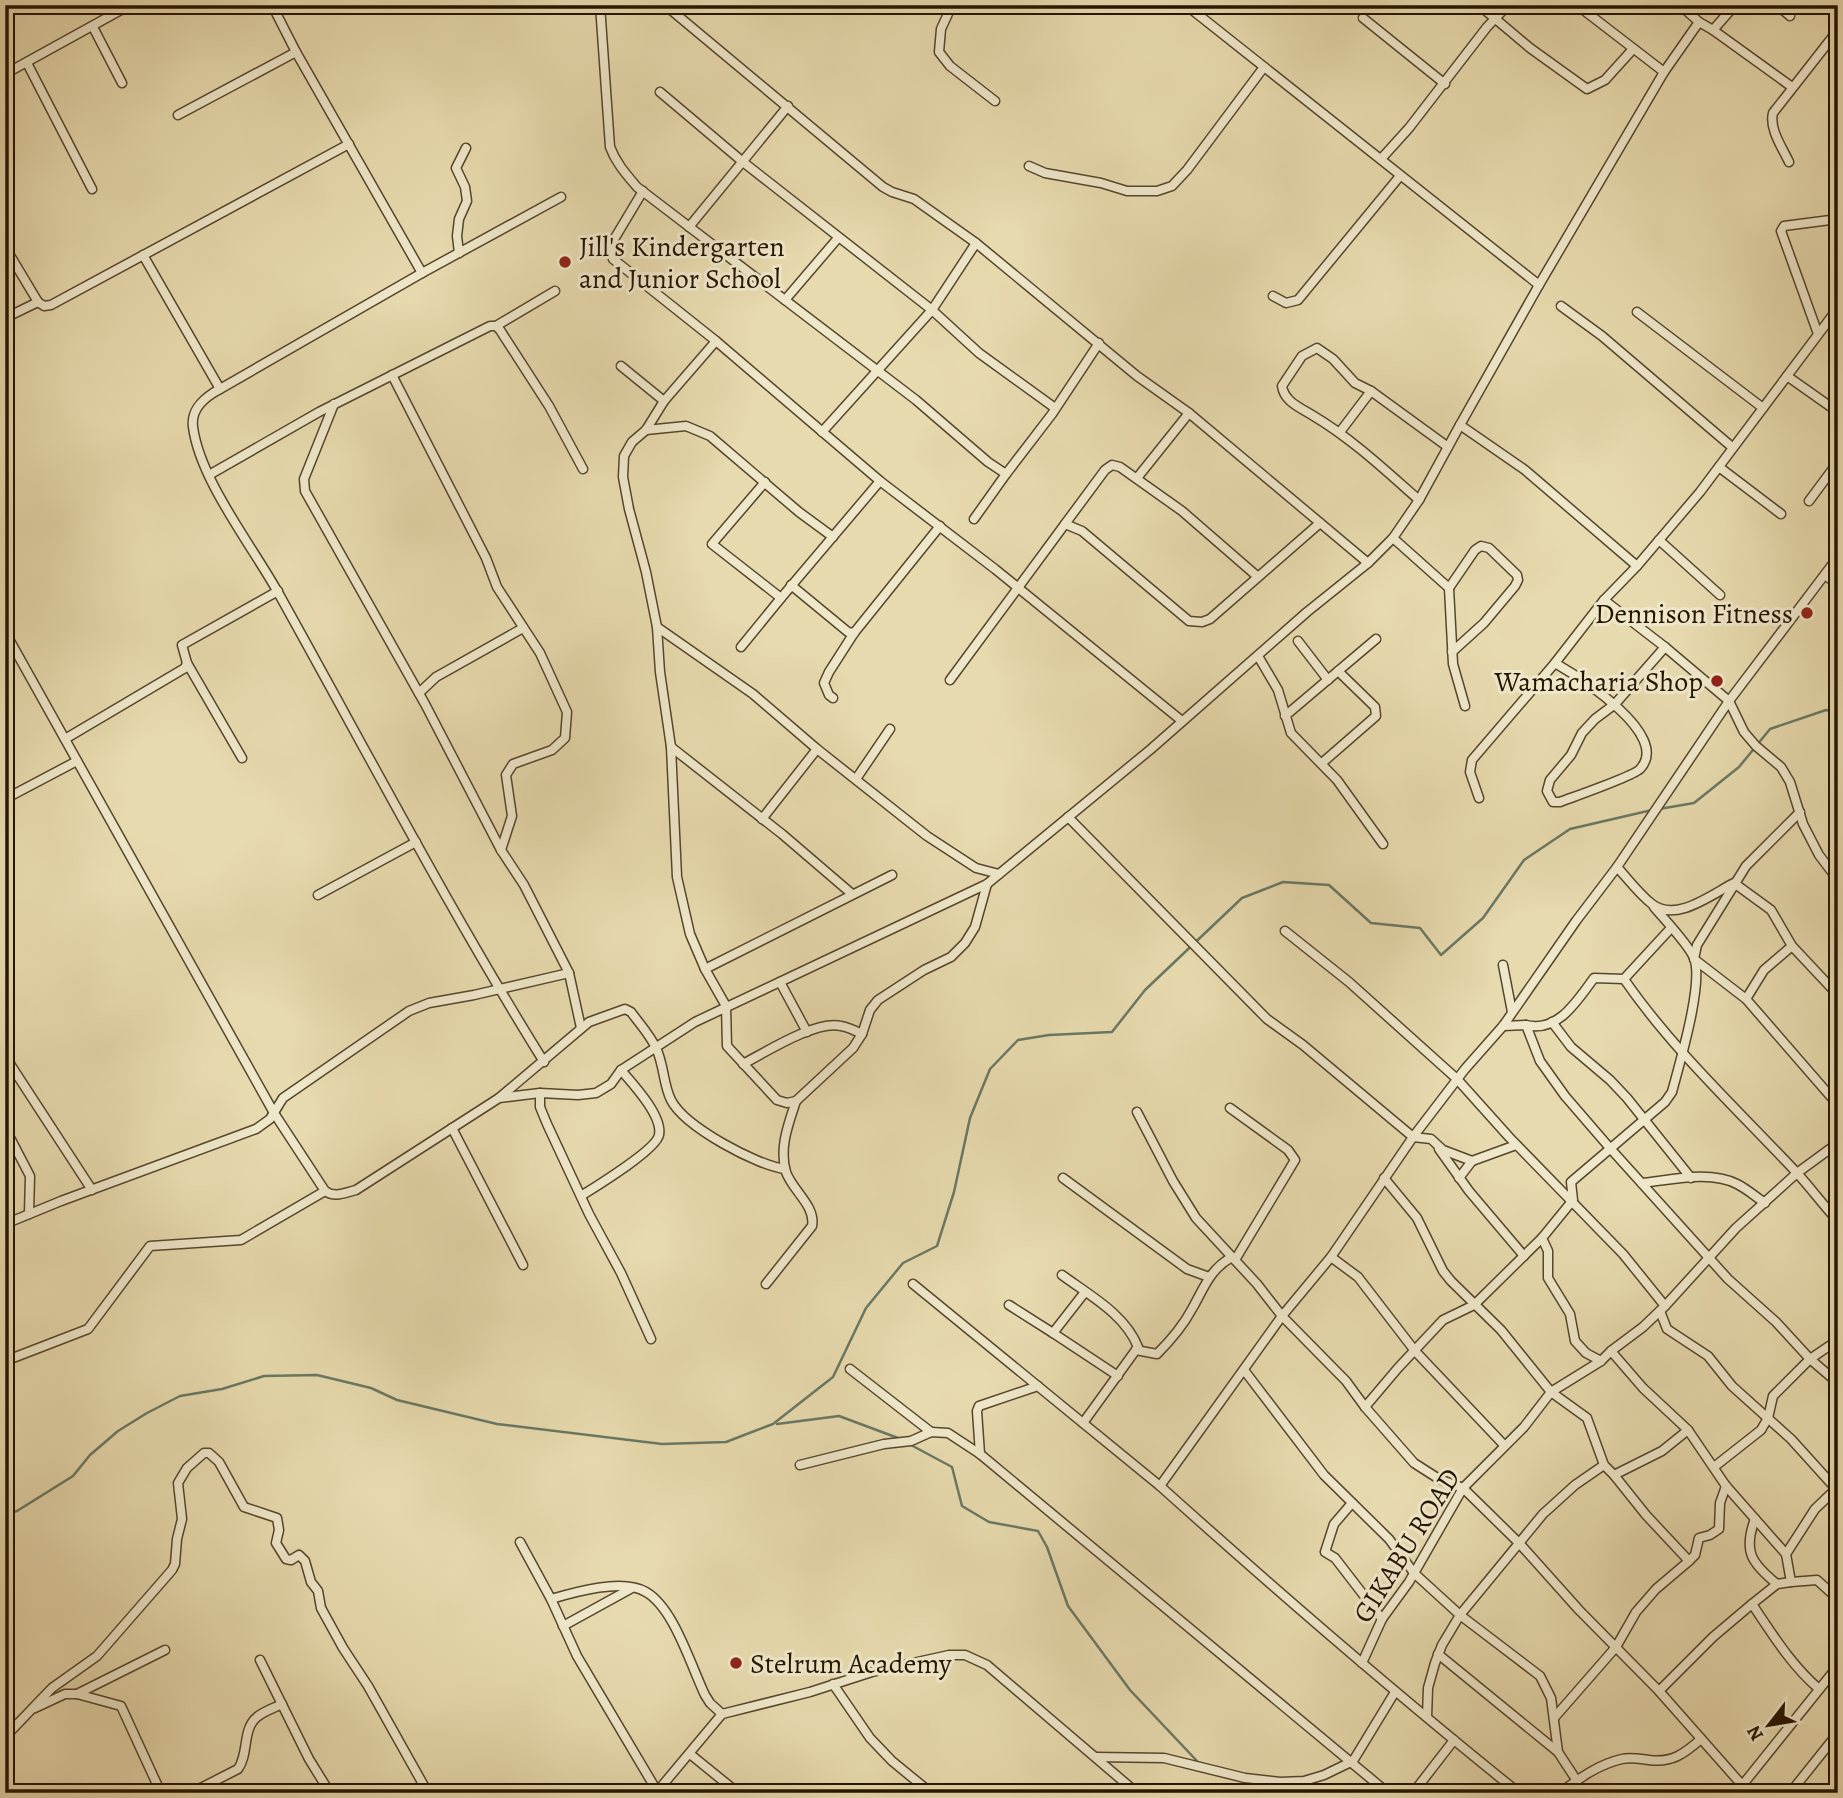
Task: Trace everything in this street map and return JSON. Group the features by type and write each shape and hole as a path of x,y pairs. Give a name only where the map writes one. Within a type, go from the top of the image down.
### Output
{"street":[{"path":"5,74 130,5"},
{"path":"272,5 422,273"},
{"path":"600,5 610,147 622,170 643,191 916,400 988,462 1006,474"},
{"path":"665,5 883,187 914,199 976,243 1138,376 1189,413 1368,563"},
{"path":"952,5 941,29 939,52 950,66 995,101"},
{"path":"1186,5 1539,285"},
{"path":"1479,5 1538,54 1587,89 1605,80 1633,49"},
{"path":"1381,159 1508,5"},
{"path":"1577,5 1664,72"},
{"path":"1679,5 1791,87"},
{"path":"1713,30 1735,5"},
{"path":"1777,5 1790,16"},
{"path":"1363,18 1445,83"},
{"path":"499,1098 540,1093 596,1093 611,1084 621,1070 695,1022 987,884 1368,563 1393,538 1419,500 1539,285 1664,72 1699,22"},
{"path":"93,27 122,83"},
{"path":"1788,162 1775,134 1771,116 1838,30"},
{"path":"178,115 296,52"},
{"path":"27,63 92,189"},
{"path":"1028,166 1045,173 1101,183 1127,191 1157,191 1172,186 1264,67"},
{"path":"660,92 743,162 932,310 979,353 1055,408"},
{"path":"690,227 788,106"},
{"path":"5,247 38,302 44,306 51,305 349,144"},
{"path":"459,253 459,219 467,201 465,187 456,169 466,148"},
{"path":"1273,296 1286,303 1298,300 1400,176"},
{"path":"643,191 610,246 612,259 716,341 880,481 1182,721"},
{"path":"544,1062 498,990 278,591 209,475 193,426 195,412 203,400 220,389 561,197"},
{"path":"1818,334 1781,231 1784,226 1792,224 1838,219"},
{"path":"785,300 838,238"},
{"path":"822,432 932,310 976,243"},
{"path":"143,255 220,389"},
{"path":"209,475 334,404 490,326 496,326 555,291"},
{"path":"5,318 38,302"},
{"path":"1561,306 1602,336 1732,447"},
{"path":"1479,797 1470,772 1472,760 1555,663 1604,600 1637,566 1719,467 1838,308"},
{"path":"1637,312 1763,408"},
{"path":"496,326 549,406 583,469"},
{"path":"716,341 664,401 646,430 632,442 624,456 623,477 657,627 660,672 671,747 677,877 690,934 705,969 726,1006 727,1046 777,1100 786,1103 796,1101"},
{"path":"974,519 1099,343"},
{"path":"1419,500 1340,432 1292,403 1285,396 1282,386 1302,356 1317,348 1333,359 1355,383 1371,391 1448,447"},
{"path":"621,366 664,401"},
{"path":"393,375 486,558 497,587 540,653 567,712 565,738 552,751 513,764 506,775 512,816 501,850"},
{"path":"1787,376 1838,412"},
{"path":"1340,432 1371,391"},
{"path":"334,404 303,479 303,485 419,693 569,973 581,1028"},
{"path":"1137,478 1189,413"},
{"path":"1460,425 1525,470 1637,566"},
{"path":"646,430 686,426 710,436 799,512 833,537"},
{"path":"1809,500 1838,462"},
{"path":"950,680 1100,476 1112,465 1137,478 1182,511 1258,577"},
{"path":"1719,467 1782,514"},
{"path":"741,647 880,481"},
{"path":"765,482 712,544 781,598"},
{"path":"1066,524 1082,531 1189,621 1202,622 1210,619 1320,523"},
{"path":"832,698 824,683 829,671 854,633 940,526"},
{"path":"1393,538 1449,588"},
{"path":"1659,540 1720,594"},
{"path":"1452,652 1483,623 1518,580 1517,575 1489,548 1481,546 1475,550 1449,588 1452,652 1455,677 1465,706"},
{"path":"1160,1486 1282,1316 1331,1257 1413,1137 1457,1079 1503,1026 1617,867 1729,701 1838,557"},
{"path":"1825,575 1838,585"},
{"path":"791,585 848,632 854,633"},
{"path":"242,758 187,663 182,645 278,591"},
{"path":"1604,600 1729,701 1744,732 1756,746 1781,766 1819,855 1838,880"},
{"path":"657,627 753,694 817,749 954,856 976,868 999,874"},
{"path":"419,693 436,677 523,628"},
{"path":"5,632 274,1113 330,1195 337,1196 356,1190 499,1098 581,1028 597,1018 625,1009 631,1012 656,1048 665,1084 672,1102 681,1113 746,1157 785,1170"},
{"path":"1285,716 1376,639"},
{"path":"1298,641 1328,680"},
{"path":"1555,663 1586,681 1615,704 1646,743 1646,758 1639,771 1560,802 1553,802 1547,791 1550,780 1571,755 1582,733 1615,704 1665,647"},
{"path":"1258,656 1278,690 1291,733 1322,763 1360,809 1383,844"},
{"path":"65,739 185,668 187,663"},
{"path":"1322,763 1376,716 1375,707 1338,671"},
{"path":"856,779 890,729"},
{"path":"671,747 852,894"},
{"path":"762,819 817,749"},
{"path":"5,799 77,761"},
{"path":"1366,1407 1443,1320 1474,1305 1542,1238 1573,1200 1571,1182 1609,1147 1647,1123 1665,1102 1672,1092 1683,1051 1693,997 1697,945 1746,866 1800,812"},
{"path":"1068,817 1267,1019 1303,1045 1413,1137 1431,1139 1443,1150 1472,1161"},
{"path":"318,895 416,842"},
{"path":"1617,867 1653,905 1694,959 1746,999 1838,1105"},
{"path":"705,969 892,874"},
{"path":"1653,905 1667,911 1677,911 1734,883"},
{"path":"1734,883 1771,911 1792,946 1838,995"},
{"path":"766,1284 812,1226 811,1214 785,1170 785,1135 796,1101 843,1059 862,1034 870,1010 886,992 951,957 965,943 975,927 987,884"},
{"path":"1503,1026 1526,1025 1537,1028 1560,1020 1594,978 1624,979 1671,928"},
{"path":"1284,931 1349,982 1457,1079 1516,1145 1573,1200 1623,1254 1663,1309 1667,1329 1708,1356 1732,1386 1791,1439 1837,1490 1815,1509 1786,1554"},
{"path":"1746,999 1764,970 1792,946"},
{"path":"1503,965 1512,1012"},
{"path":"5,1224 266,1124 283,1098 409,1011 429,1003 569,973"},
{"path":"1624,979 1644,1008 1731,1107 1797,1173 1838,1221"},
{"path":"779,982 807,1032"},
{"path":"1552,1022 1571,1047 1610,1080 1691,1178"},
{"path":"743,1064 807,1032 839,1025 862,1034"},
{"path":"1526,1025 1540,1061 1565,1096 1609,1147 1728,1279 1838,1383"},
{"path":"5,1032 10,1064 92,1190"},
{"path":"581,1196 638,1158 657,1141 658,1121 638,1088 621,1070"},
{"path":"540,1093 540,1107 651,1339"},
{"path":"1136,1350 1157,1354 1191,1311 1209,1277 1220,1264 1233,1259 1289,1173 1294,1160 1287,1150 1230,1108"},
{"path":"1137,1112 1173,1181 1196,1218 1282,1316 1346,1381 1413,1463 1440,1479 1463,1488 1659,1691 1742,1785"},
{"path":"5,1128 30,1176 29,1214"},
{"path":"452,1128 523,1265"},
{"path":"1431,1139 1459,1178 1524,1256"},
{"path":"1551,1392 1601,1361 1663,1309 1709,1256 1797,1173 1838,1143"},
{"path":"1459,1178 1472,1161 1516,1145"},
{"path":"1063,1178 1187,1269 1209,1277"},
{"path":"1384,1178 1417,1218 1443,1271 1501,1330 1551,1392 1587,1418 1604,1465 1689,1561"},
{"path":"1642,1183 1691,1178 1729,1180 1765,1203"},
{"path":"5,1361 88,1329 150,1246 241,1241 325,1191"},
{"path":"1542,1238 1548,1251 1548,1278 1570,1314 1575,1341 1586,1353 1601,1361"},
{"path":"1331,1257 1358,1277 1415,1350 1504,1445"},
{"path":"1062,1275 1116,1315 1138,1347 1083,1423"},
{"path":"913,1284 1160,1486 1395,1692 1520,1793"},
{"path":"1054,1333 1085,1292"},
{"path":"1009,1304 1118,1376"},
{"path":"1714,1467 1751,1440 1768,1418 1773,1395 1810,1359 1838,1339"},
{"path":"1611,1351 1643,1388 1688,1430 1726,1486 1786,1554 1791,1582"},
{"path":"850,1368 931,1432"},
{"path":"1244,1370 1324,1475 1389,1539 1414,1573 1460,1615 1540,1676 1551,1698 1558,1752"},
{"path":"980,1454 977,1411 979,1406 1038,1387"},
{"name":"GIKABU ROAD","path":"1362,1663 1382,1619 1414,1573 1463,1488 1524,1427 1551,1392"},
{"path":"1614,1475 1662,1451 1688,1430"},
{"path":"800,1465 884,1444 911,1441 931,1432 948,1433 980,1454 1353,1761 1388,1793"},
{"path":"5,1737 52,1688 97,1656 172,1570 176,1564 181,1518 178,1483 187,1468 204,1453 209,1453 219,1462 244,1507 277,1518 279,1530 276,1543 286,1559 291,1560 299,1555 305,1561 311,1581 318,1591 321,1608 428,1793"},
{"path":"1427,1717 1428,1688 1438,1654 1460,1615 1543,1514 1575,1485 1604,1465"},
{"path":"1554,1718 1616,1647 1636,1612 1656,1589 1695,1555 1699,1538 1719,1529 1720,1503 1726,1486"},
{"path":"1352,1503 1334,1524 1325,1552 1340,1565 1382,1619"},
{"path":"1755,1519 1748,1539 1749,1553 1777,1584"},
{"path":"520,1542 577,1656 656,1792 722,1714 915,1661 965,1654 987,1665 1137,1793"},
{"path":"1659,1691 1713,1637 1777,1584 1817,1580 1838,1599"},
{"path":"551,1600 580,1590 606,1587 643,1590 654,1598 675,1628 705,1695 722,1714"},
{"path":"563,1626 632,1588"},
{"path":"1752,1604 1788,1657 1819,1689"},
{"path":"77,1694 165,1650"},
{"path":"1438,1654 1558,1752 1577,1781"},
{"path":"260,1660 309,1759 330,1793"},
{"path":"1735,1793 1838,1666"},
{"path":"833,1684 870,1738 892,1761 931,1793"},
{"path":"1096,1757 1164,1758 1245,1778 1280,1782 1304,1781 1324,1776 1353,1761 1395,1692"},
{"path":"28,1712 65,1694 77,1694 121,1706 162,1793"},
{"path":"191,1793 239,1769 243,1763 249,1728 255,1718 282,1704"},
{"path":"1790,1793 1838,1733"},
{"path":"1560,1793 1588,1773 1623,1758 1662,1762 1673,1760 1686,1753 1701,1739"},
{"path":"1413,1793 1454,1740"},
{"path":"690,1754 738,1793"}],"waterway":[{"path":"1659,809 1694,803 1739,767 1770,729 1826,710 1838,712"},
{"path":"5,1515 17,1511 73,1476 90,1455 118,1431 147,1413 180,1396 222,1389 264,1376 317,1375 371,1388 397,1400 497,1424 662,1444 726,1442 773,1424 833,1377 866,1308 903,1263 937,1246 954,1192 970,1118 990,1069 1018,1040 1049,1035 1112,1032 1145,990 1242,898 1283,882 1329,885 1371,923 1420,928 1441,955 1483,918 1524,860 1570,829 1652,810"},
{"path":"777,1424 839,1416 898,1438"},
{"path":"911,1445 952,1467 962,1506 989,1522 1038,1531 1047,1547 1068,1606 1130,1690 1197,1761"}],"place":[{"name":"Jill's Kindergarten and Junior School","path":"565,262"},
{"name":"Dennison Fitness","path":"1807,613"},
{"name":"Wamacharia Shop","path":"1717,681"},
{"name":"Stelrum Academy","path":"736,1663"}]}
